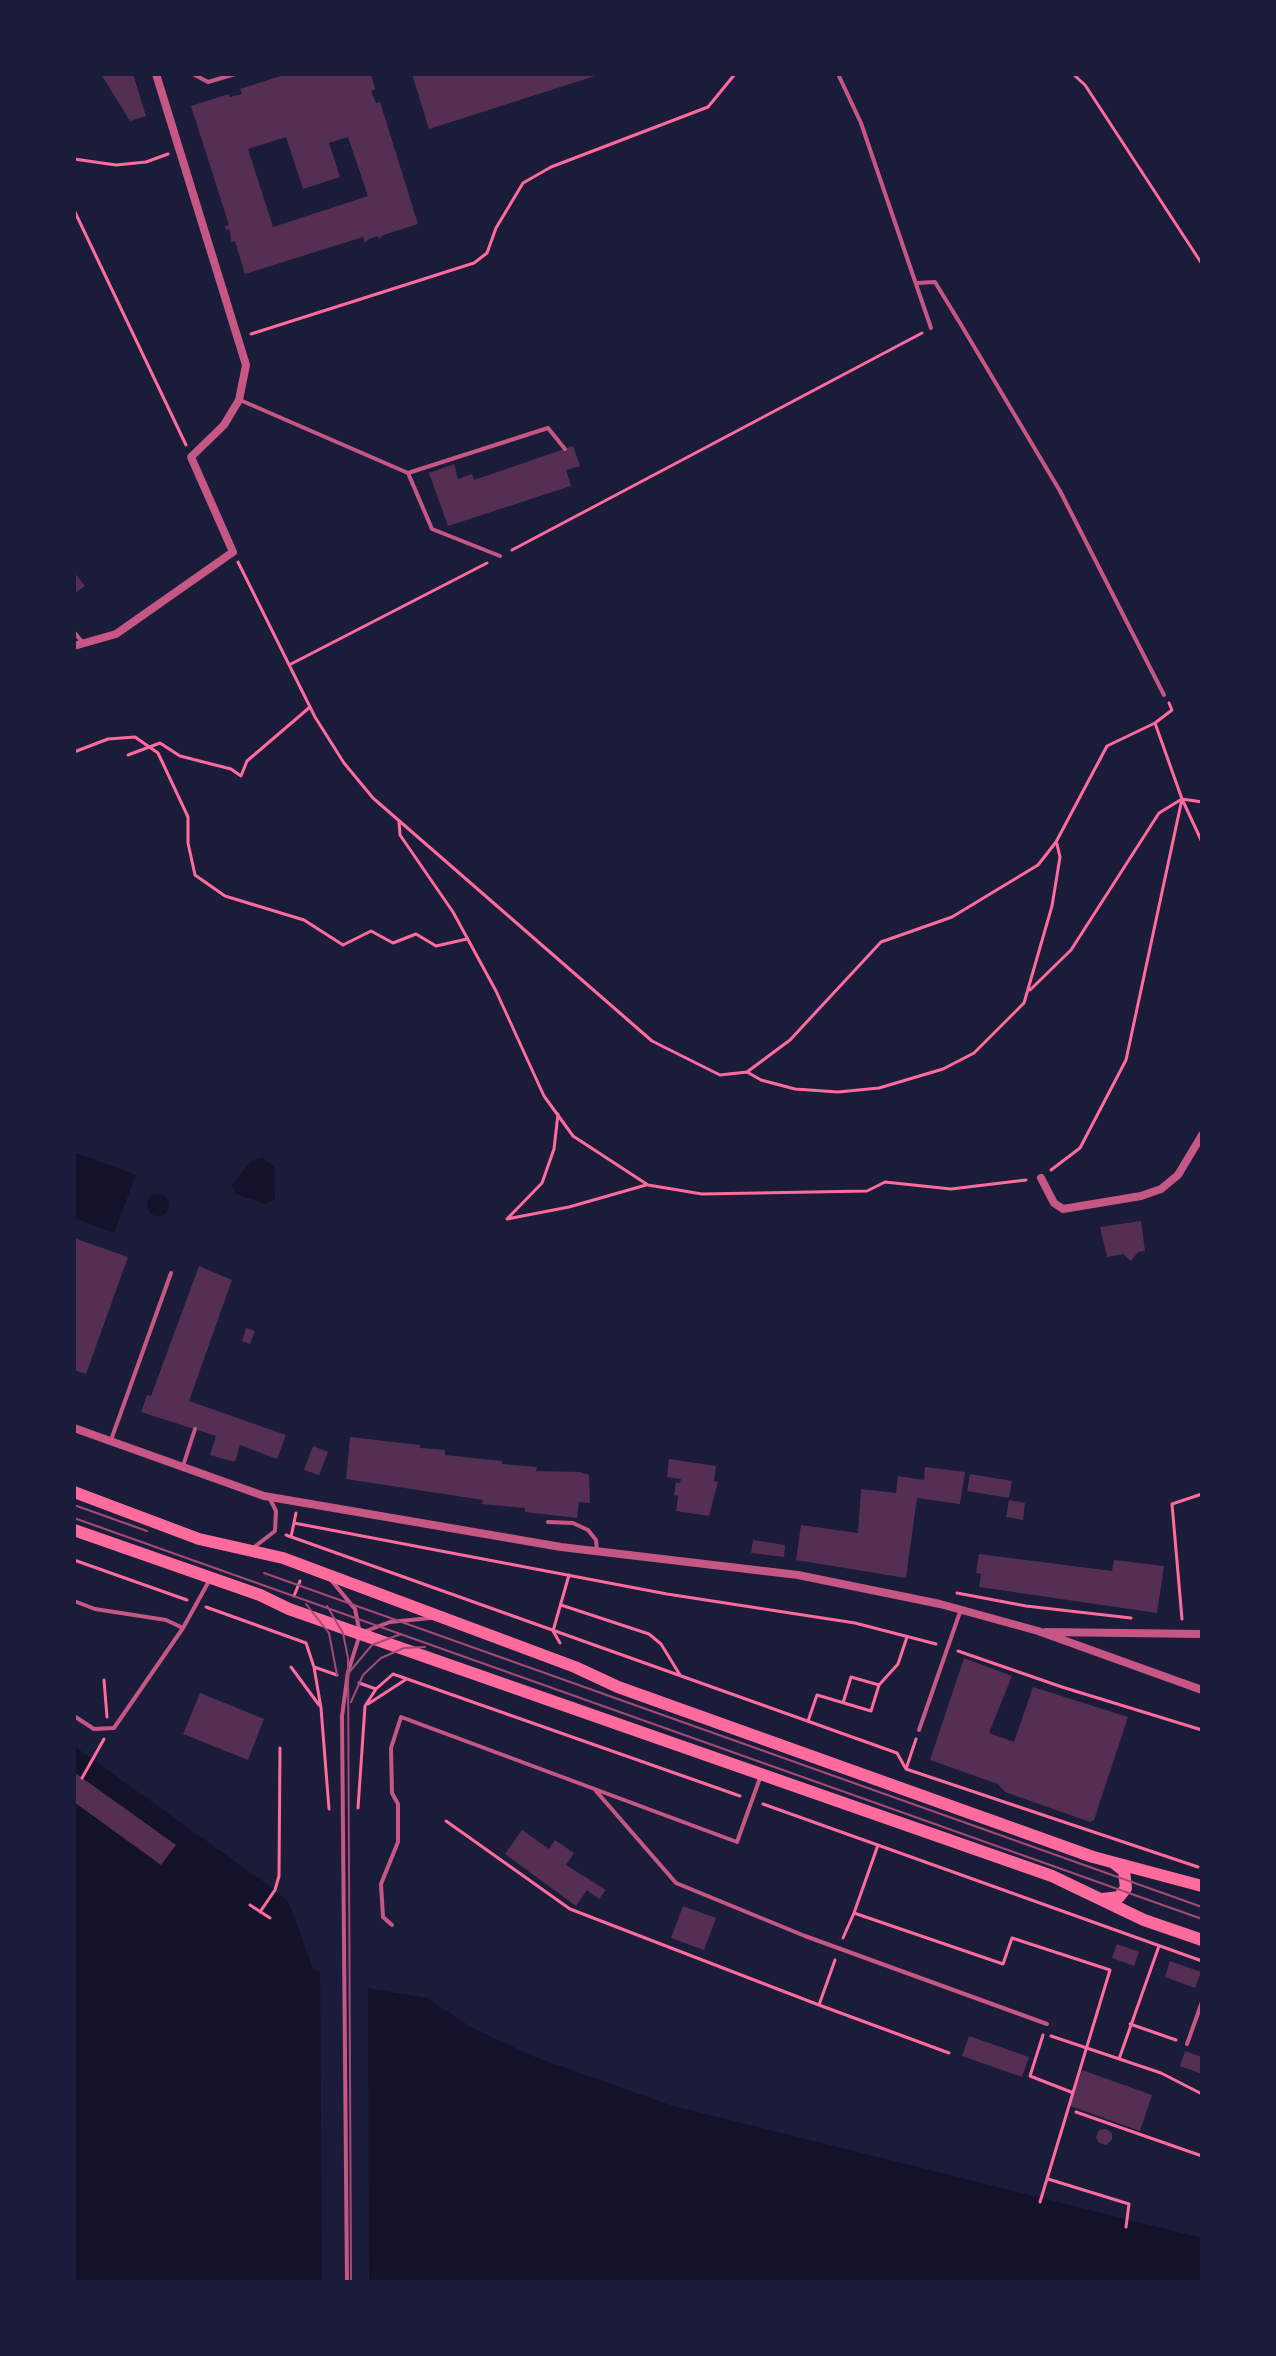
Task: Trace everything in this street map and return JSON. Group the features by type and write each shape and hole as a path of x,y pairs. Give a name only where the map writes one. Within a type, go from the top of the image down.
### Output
{"main road":[{"path":"74,1492 199,1539 253,1548 575,1667 633,1693 1109,1861 1202,1886"},
{"path":"74,1530 211,1577 289,1609 1052,1876 1144,1920 1202,1940"},
{"path":"1096,1897 1114,1899 1126,1888 1124,1871 1109,1861"}],"street":[{"path":"78,644 116,634 233,552 191,457 224,425 239,400 246,365 156,74"},
{"path":"1041,1178 1054,1203 1063,1209 1141,1196 1161,1189 1178,1175 1202,1135"},
{"path":"74,1428 264,1496 345,1507 597,1552 798,1575 961,1609 1038,1631 1202,1690"},
{"path":"1038,1631 1202,1634"}],"lane":[{"path":"193,74 208,82 235,74"},
{"path":"838,74 861,123 931,328"},
{"path":"917,283 935,282 960,323 1060,491 1164,695"},
{"path":"239,400 408,473 548,428 565,449"},
{"path":"408,473 432,529 500,556"},
{"path":"74,632 78,644"},
{"path":"110,1442 171,1273"},
{"path":"182,1469 195,1429"},
{"path":"253,1548 272,1536 276,1526 274,1504 264,1496"},
{"path":"548,1522 573,1523 588,1530 596,1540 597,1552"},
{"path":"327,1576 349,1597 360,1634 344,1695 347,2282"},
{"path":"74,1716 94,1729 114,1728 183,1628 211,1577"},
{"path":"74,1601 95,1609 166,1620 183,1628"},
{"path":"919,1730 961,1609"},
{"path":"360,1634 390,1622 439,1619"},
{"path":"392,1925 383,1917 381,1884 398,1842 398,1804 392,1793 391,1748 401,1717 737,1842 761,1773"},
{"path":"595,1789 676,1883 839,1949 1047,2024"},
{"path":"1187,2044 1202,2002"}],"path":[{"path":"239,338 474,263 487,253 496,228 523,183 551,167 708,107 735,74"},
{"path":"1073,74 1085,85 1202,264"},
{"path":"74,159 116,165 146,162 180,149"},
{"path":"74,210 191,457"},
{"path":"289,665 931,328"},
{"path":"233,552 310,707 344,763 399,822 652,1041 720,1075 747,1072 790,1040 881,942 952,917 1032,870 1056,842 1107,746 1155,723 1172,710 1164,695"},
{"path":"128,755 160,743 180,756 231,769 241,776 247,761 310,707"},
{"path":"1155,723 1182,799 1202,842"},
{"path":"74,752 135,737 158,753 188,817 188,843 195,875 225,896 304,920 343,945 371,931 393,943 416,934 436,946 467,939"},
{"path":"399,822 400,835 467,939 544,1096 573,1136 648,1185 702,1194 867,1191 885,1182 951,1189 1041,1178 1080,1148 1126,1060 1182,799"},
{"path":"747,1072 761,1080 795,1089 838,1092 879,1088 943,1069 974,1053 1010,1020 1027,993 1071,950 1159,813 1182,799 1202,802"},
{"path":"1027,993 1052,906 1060,857 1056,842"},
{"path":"558,1114 554,1149 542,1183 507,1219 569,1207 648,1185"},
{"path":"1182,1623 1172,1504 1202,1494"},
{"path":"291,1537 296,1512"},
{"path":"294,1523 569,1575 855,1623 948,1647 1062,1687 1202,1730"},
{"path":"282,1534 897,1753 906,1769 1202,1868"},
{"path":"280,1634 313,1545"},
{"path":"74,1560 188,1601"},
{"path":"553,1631 569,1575"},
{"path":"561,1605 649,1634 661,1644 680,1675"},
{"path":"212,1609 306,1643"},
{"path":"1080,1611 1135,1618"},
{"path":"808,1721 817,1695 871,1711 879,1685 898,1664 907,1637"},
{"path":"291,1667 321,1708"},
{"path":"314,1667 321,1708 329,1809"},
{"path":"393,1674 1202,1961"},
{"path":"843,1703 851,1677 879,1685"},
{"path":"365,1706 407,1679"},
{"path":"104,1680 107,1715"},
{"path":"358,1808 365,1706 376,1689"},
{"path":"906,1769 919,1730"},
{"path":"260,1912 275,1890 279,1876 280,1748"},
{"path":"82,1778 97,1755"},
{"path":"446,1821 570,1909 949,2053"},
{"path":"819,2005 878,1845"},
{"path":"250,1905 270,1918"},
{"path":"854,1913 1003,1964 1012,1938 1110,1970 1040,2202"},
{"path":"1119,2059 1159,1946"},
{"path":"1047,2024 1030,2076 1071,2092"},
{"path":"1130,2024 1187,2044"},
{"path":"1044,2033 1161,2073 1202,2094"},
{"path":"1076,2112 1202,2156"},
{"path":"1046,2179 1129,2204 1126,2227"}],"shaded area":[{"path":"74,1152 136,1175 114,1233 74,1218"},
{"path":"262,1157 274,1167 275,1199 266,1204 236,1194 232,1185 251,1161"},
{"path":"158,1194 166,1197 169,1205 166,1213 158,1216 150,1213 147,1205 150,1197"},
{"path":"74,1746 289,1903 313,1969 372,1989 427,1998 471,2027 532,2056 673,2106 1202,2238 1202,2282 74,2282"}],"pier":[{"path":"320,1967 368,1983 369,2282 322,2282"}],"building":[{"path":"101,74 133,74 146,116 130,121"},
{"path":"287,74 371,74 375,89 371,91 376,103 380,102 418,224 379,239 378,236 365,243 363,237 245,274 235,241 231,242 230,229 226,230 225,226 229,225 191,106 229,94 230,97 242,94 240,89","holes":["286,137 303,189 340,177 329,143 348,137 368,196 273,227 248,149"]},
{"path":"412,74 598,74 598,75 429,129"},
{"path":"573,446 580,466 566,470 571,486 448,526 429,473 454,464 458,479 472,474 474,480"},
{"path":"74,572 85,586 74,594"},
{"path":"1141,1221 1145,1251 1138,1252 1131,1261 1123,1254 1107,1257 1100,1227"},
{"path":"74,1238 128,1257 86,1374 74,1370"},
{"path":"199,1266 232,1280 189,1401 286,1435 277,1459 240,1445 235,1462 210,1455 216,1436 141,1412 147,1395 151,1396"},
{"path":"246,1328 255,1331 250,1344 242,1341"},
{"path":"350,1437 420,1445 420,1448 445,1450 445,1455 537,1467 536,1471 580,1472 589,1475 590,1503 579,1502 577,1518 525,1512 525,1508 482,1504 483,1500 346,1479"},
{"path":"313,1446 328,1452 319,1475 304,1470"},
{"path":"669,1459 716,1466 714,1481 718,1482 709,1516 676,1511 676,1482 680,1483 681,1479 667,1477"},
{"path":"925,1467 965,1472 960,1504 917,1498 906,1578 796,1560 801,1525 858,1533 861,1489 896,1493 898,1476 924,1480"},
{"path":"970,1474 1012,1481 1009,1498 967,1491"},
{"path":"1009,1500 1025,1503 1023,1520 1006,1517"},
{"path":"753,1540 785,1545 784,1557 751,1553"},
{"path":"979,1554 1112,1571 1114,1560 1164,1566 1157,1613 979,1587 981,1574 976,1573"},
{"path":"964,1658 1012,1676 989,1733 1014,1742 1033,1687 1128,1717 1094,1820 1090,1822 1005,1792 998,1784 930,1760"},
{"path":"200,1693 264,1719 248,1760 183,1734"},
{"path":"74,1772 176,1845 161,1865 74,1802"},
{"path":"522,1830 549,1849 555,1840 574,1853 566,1865 606,1890 599,1899 587,1890 576,1906 505,1854"},
{"path":"683,1906 716,1918 704,1950 671,1938"},
{"path":"1117,1944 1139,1952 1134,1966 1112,1958"},
{"path":"1170,1961 1201,1972 1195,1988 1165,1977"},
{"path":"969,2036 1029,2057 1022,2077 962,2056"},
{"path":"1185,2051 1202,2057 1202,2074 1180,2066"},
{"path":"1082,2070 1152,2095 1140,2131 1070,2106"},
{"path":"1106,2129 1112,2133 1112,2140 1106,2145 1099,2143 1096,2137 1099,2130"}],"tram line":[{"path":"74,1505 147,1531"},
{"path":"74,1518 1202,1919"},
{"path":"264,1573 1202,1907"},
{"path":"306,1604 329,1633 337,1675"},
{"path":"327,1606 343,1633 348,1658 351,2282"},
{"path":"346,1676 372,1645 401,1634"},
{"path":"351,1702 363,1675 381,1658 404,1648 425,1647"}]}
